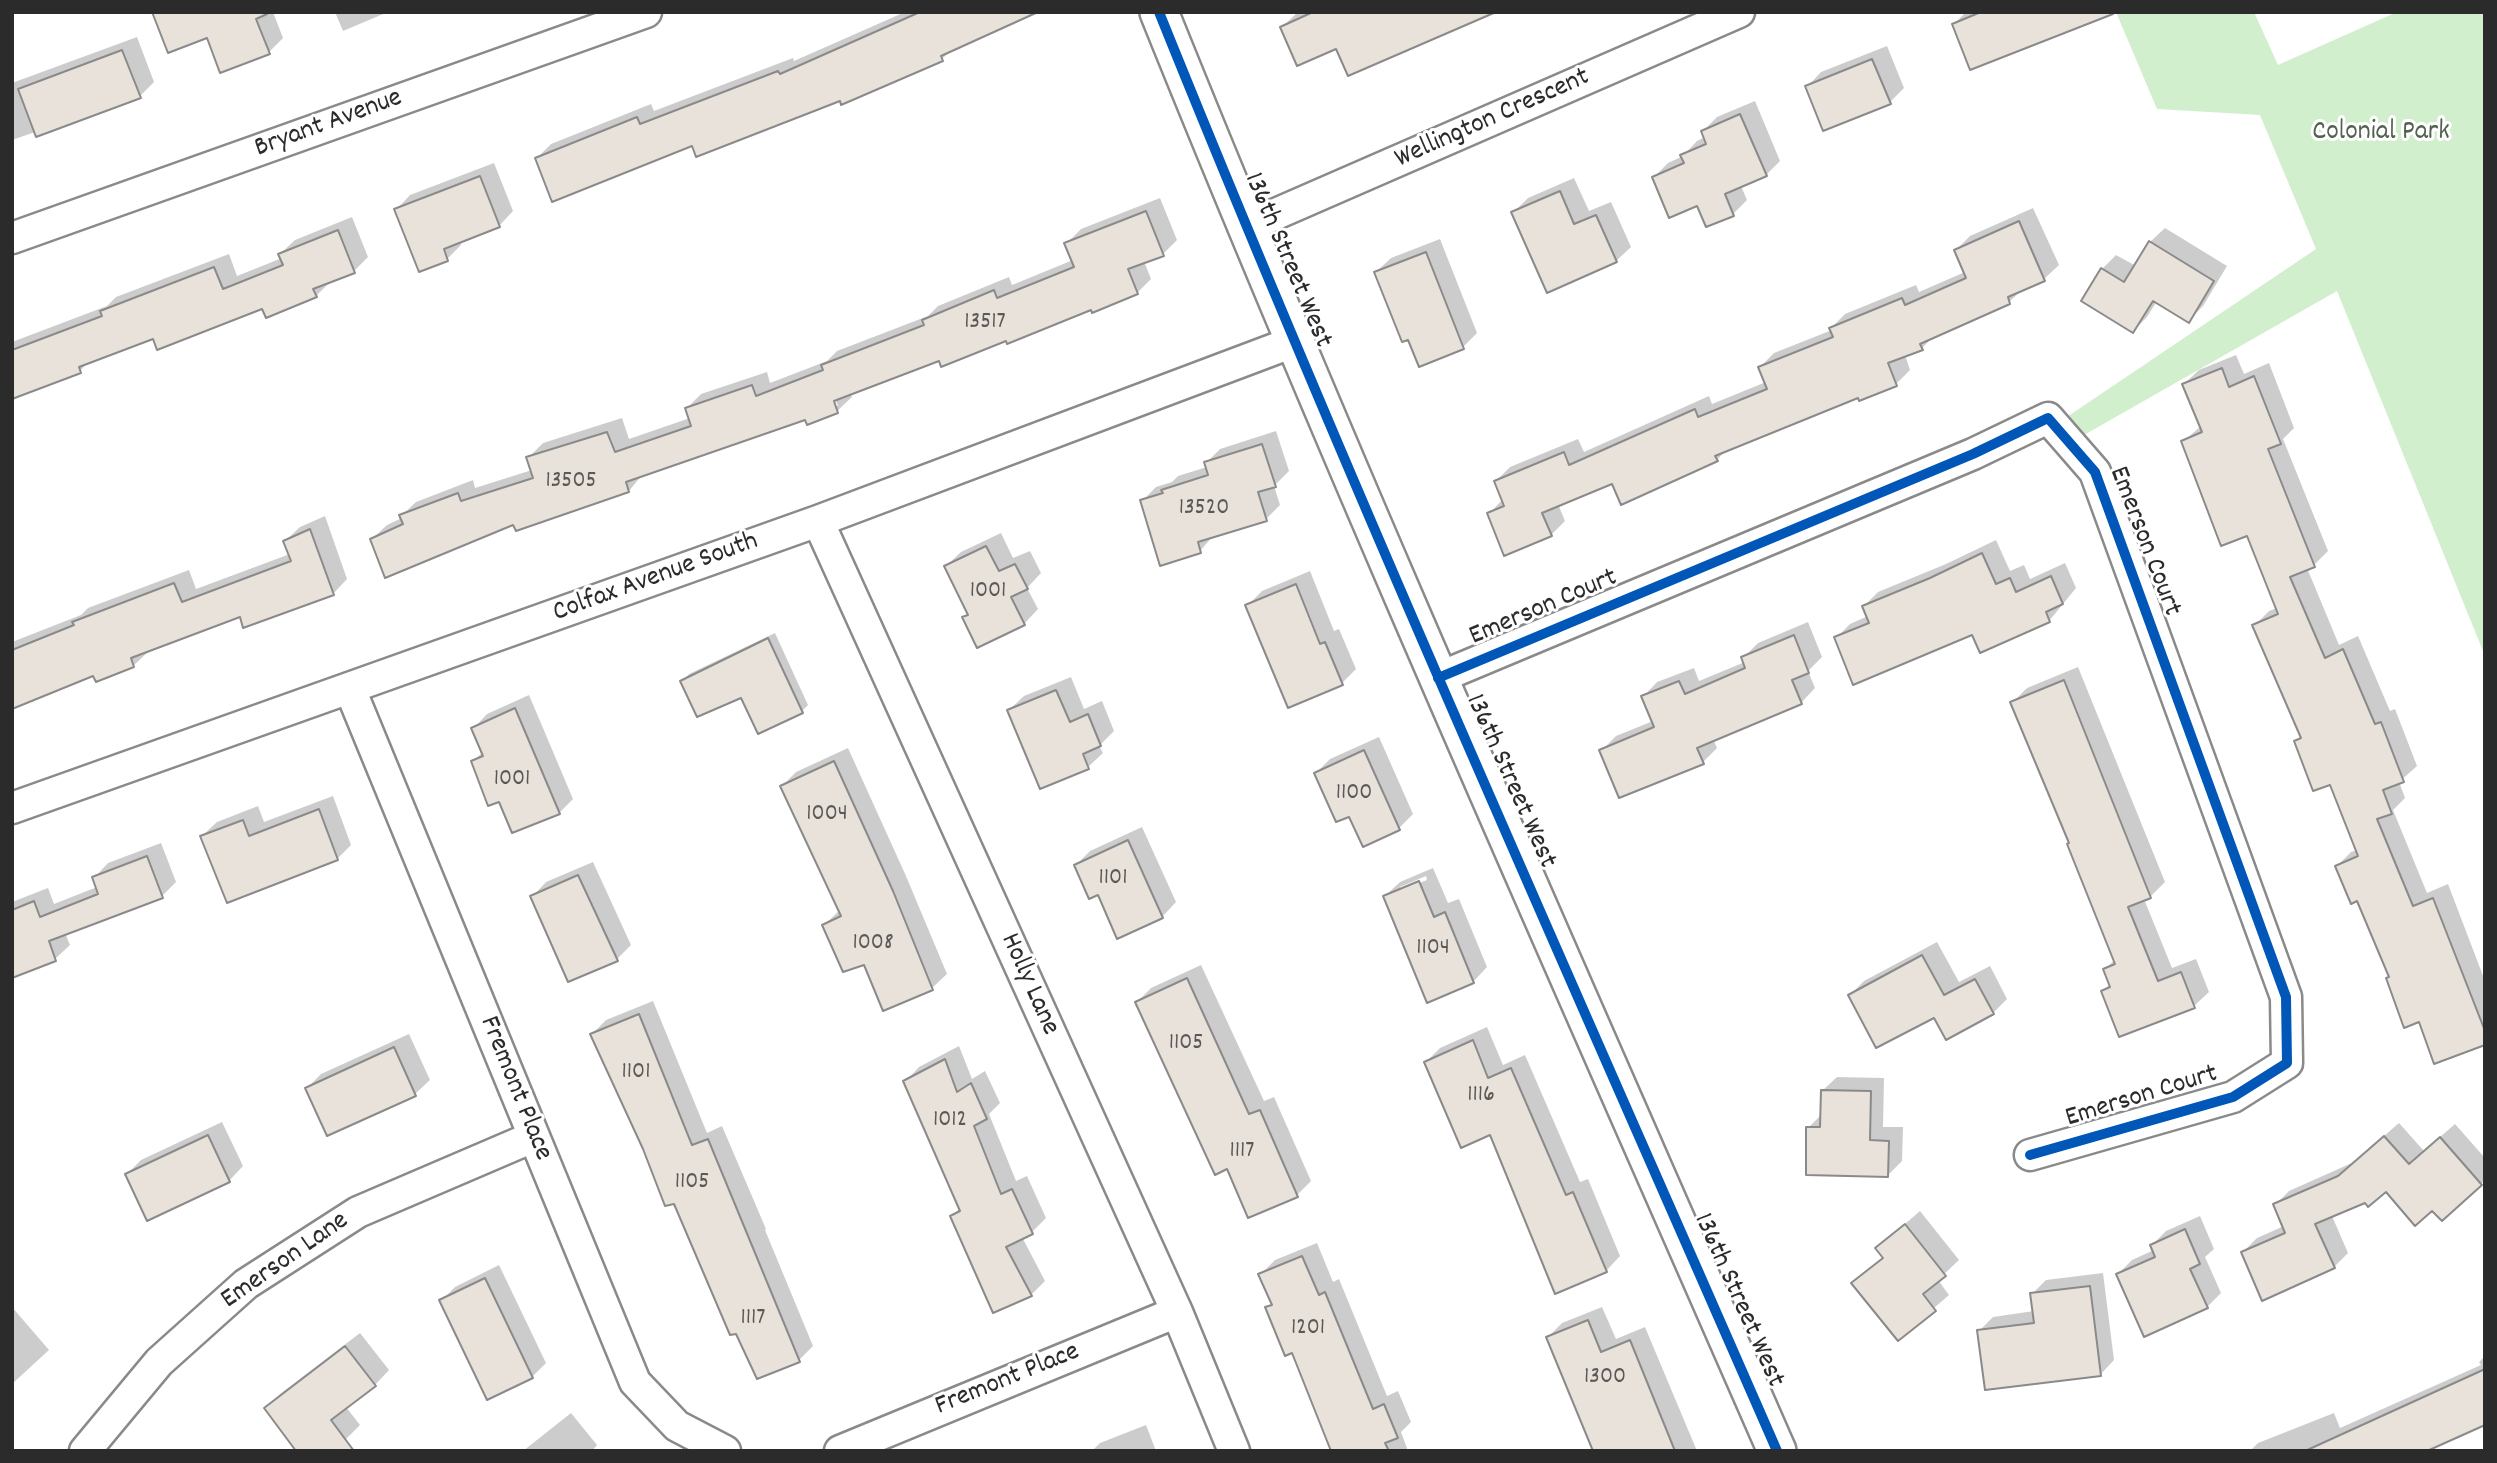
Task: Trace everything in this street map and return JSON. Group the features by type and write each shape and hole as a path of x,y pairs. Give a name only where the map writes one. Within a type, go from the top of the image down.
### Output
{"street":[{"name":"Bryant Avenue","path":"12,238 646,12"},
{"name":"136th Street West","path":"1159,12 1246,228 1438,678 1777,1451"},
{"name":"Wellington Crescent","path":"1246,228 1740,12"},
{"name":"Colfax Avenue South","path":"12,808 818,521 1296,341"},
{"name":"Emerson Court","path":"1438,678 1973,454 2048,418 2095,472 2286,997 2287,1063 2233,1097 2030,1155"},
{"name":"Holly Lane","path":"818,521 1177,1312 1234,1451"},
{"name":"Fremont Place","path":"350,689 635,1382 677,1426 725,1451"},
{"name":"Emerson Lane","path":"85,1451 159,1362 246,1284 358,1212 533,1137"},
{"name":"Fremont Place","path":"840,1451 1177,1312"}],"green space":[{"name":"Colonial Park","path":"2116,12 2254,12 2278,65 2397,12 2485,12 2485,656 2337,291 2070,443 2055,425 2316,249 2260,115 2157,109"}],"building":[{"path":"152,12 267,12 256,19 270,54 220,73 207,38 168,53"},
{"path":"920,12 1038,12 941,56 943,61 841,105 840,101 696,157 692,146 552,202 535,158 637,117 640,124 778,71 780,74"},
{"path":"1313,12 1496,12 1348,76 1336,49 1297,66 1280,27"},
{"path":"1981,12 2113,14 1970,70 1952,24"},
{"path":"122,50 141,98 36,137 18,89"},
{"path":"1872,59 1891,104 1823,131 1805,86"},
{"path":"1740,114 1767,176 1725,194 1734,216 1706,227 1697,206 1669,218 1652,177 1684,163 1680,155 1706,144 1701,131"},
{"path":"480,176 500,227 444,249 448,261 419,272 394,209"},
{"path":"1560,191 1574,224 1596,215 1617,262 1547,293 1511,212"},
{"path":"1146,211 1164,256 1128,269 1138,294 941,367 939,361 834,401 838,413 807,425 805,420 626,482 629,492 516,531 513,525 385,578 370,539 403,524 399,515 458,493 461,501 533,478 526,457 607,432 615,452 691,426 685,408 752,385 756,396 823,370 821,365 924,325 922,320 994,290 997,298 1074,267 1064,243"},
{"path":"2019,221 2045,281 2008,297 2010,304 1920,344 1923,350 1888,363 1897,386 1859,401 1858,398 1715,456 1718,461 1621,505 1612,484 1542,513 1552,536 1504,556 1487,513 1504,506 1494,481 1564,452 1569,465 1695,409 1698,417 1767,389 1758,367 1833,337 1829,328 1902,298 1905,305 1966,278 1954,250"},
{"path":"338,230 355,273 313,289 317,297 266,318 262,309 157,350 153,339 79,367 81,373 12,399 12,350 102,316 100,311 214,267 223,289 283,265 278,254"},
{"path":"2149,241 2214,281 2189,323 2153,301 2133,333 2081,301 2101,268 2124,282"},
{"path":"1426,252 1464,349 1419,367 1408,340 1402,342 1374,272"},
{"path":"2222,368 2229,387 2254,376 2281,444 2268,449 2315,567 2290,577 2325,658 2343,649 2375,724 2381,722 2404,782 2383,790 2392,814 2377,819 2413,906 2433,898 2485,1031 2485,1045 2434,1064 2419,1022 2404,1028 2386,978 2389,977 2357,901 2351,904 2335,866 2358,856 2330,785 2313,791 2294,741 2301,738 2252,625 2278,614 2247,536 2221,546 2181,441 2202,432 2182,384"},
{"path":"1262,444 1276,487 1258,492 1267,521 1198,542 1201,553 1160,566 1140,500 1163,493 1161,490 1208,475 1204,462"},
{"path":"310,529 334,595 243,628 240,617 131,658 134,667 96,682 93,676 12,709 12,650 74,625 72,622 174,583 182,602 291,561 283,541"},
{"path":"986,546 999,571 1015,564 1028,589 1011,597 1025,625 977,648 962,617 968,615 944,566"},
{"path":"1982,553 1996,584 2010,578 2016,592 2051,576 2063,604 2046,612 2050,622 1980,653 1972,635 1853,685 1834,637 1869,623 1862,606"},
{"path":"1296,584 1320,644 1325,642 1343,685 1288,708 1245,605"},
{"path":"1794,635 1809,673 1792,680 1802,704 1697,748 1704,764 1619,798 1599,750 1654,727 1641,696 1679,681 1685,694 1745,668 1741,657"},
{"path":"768,638 803,713 758,734 741,698 697,717 680,681"},
{"path":"2064,680 2151,898 2128,907 2158,981 2181,972 2195,1008 2119,1037 2101,991 2110,987 2103,969 2115,964 2067,844 2069,843 2010,702"},
{"path":"1056,690 1070,722 1088,714 1101,746 1083,754 1089,769 1040,789 1007,710"},
{"path":"515,708 560,814 512,833 499,802 488,806 471,761 483,756 471,728"},
{"path":"1364,750 1400,830 1363,847 1349,817 1336,822 1314,773"},
{"path":"834,761 893,891 933,990 883,1011 864,965 843,972 822,925 841,916 780,786"},
{"path":"319,809 338,860 227,903 200,836 243,820 249,836"},
{"path":"1128,840 1163,918 1117,939 1098,895 1089,899 1074,865"},
{"path":"147,856 163,898 49,941 56,961 12,978 12,910 34,901 40,917 98,894 92,877"},
{"path":"578,875 618,961 568,982 530,896"},
{"path":"1419,881 1434,917 1445,912 1474,983 1427,1003 1383,896"},
{"path":"1922,955 1944,995 1975,979 1994,1014 1946,1040 1934,1018 1876,1048 1848,995"},
{"path":"1187,978 1249,1114 1260,1110 1298,1197 1248,1218 1227,1169 1215,1175 1135,1002"},
{"path":"639,1014 692,1145 708,1139 800,1362 757,1379 736,1334 730,1335 674,1204 665,1206 643,1149 590,1034"},
{"path":"1473,1040 1488,1078 1511,1068 1566,1195 1573,1192 1607,1272 1555,1294 1490,1135 1461,1148 1424,1062"},
{"path":"394,1047 416,1096 327,1136 305,1088"},
{"path":"945,1059 957,1092 971,1083 987,1119 974,1126 1001,1194 1012,1189 1033,1234 1006,1247 1032,1296 993,1313 950,1216 960,1211 903,1081"},
{"path":"1821,1090 1871,1091 1870,1140 1889,1141 1888,1177 1806,1175 1806,1127 1820,1127"},
{"path":"208,1135 230,1182 147,1221 125,1174"},
{"path":"2384,1136 2409,1164 2440,1137 2482,1185 2442,1221 2432,1211 2415,1226 2386,1192 2368,1207 2365,1203 2315,1224 2335,1268 2262,1301 2241,1252 2285,1233 2273,1204 2338,1176"},
{"path":"1905,1224 1946,1276 1923,1294 1936,1311 1898,1341 1851,1283 1883,1258 1875,1248"},
{"path":"2185,1229 2200,1264 2190,1269 2208,1308 2144,1337 2116,1274 2155,1257 2150,1245"},
{"path":"1302,1256 1319,1295 1325,1292 1373,1409 1384,1404 1398,1438 1385,1443 1389,1451 1331,1451 1292,1353 1285,1356 1265,1307 1272,1305 1258,1274"},
{"path":"485,1278 533,1378 487,1400 439,1300"},
{"path":"2090,1286 2101,1376 1985,1390 1977,1330 2034,1323 2030,1293"},
{"path":"1588,1320 1601,1352 1630,1340 1675,1451 1593,1451 1546,1337"},
{"path":"345,1346 376,1386 331,1420 354,1451 296,1451 264,1408"},
{"path":"2485,1369 2485,1425 2427,1451 2305,1451"}],"cycle path":[{"path":"1159,12 1385,554 1777,1451"},
{"path":"1438,678 1973,454 2048,418 2095,472 2286,997 2287,1063 2233,1097 2030,1155"}]}
